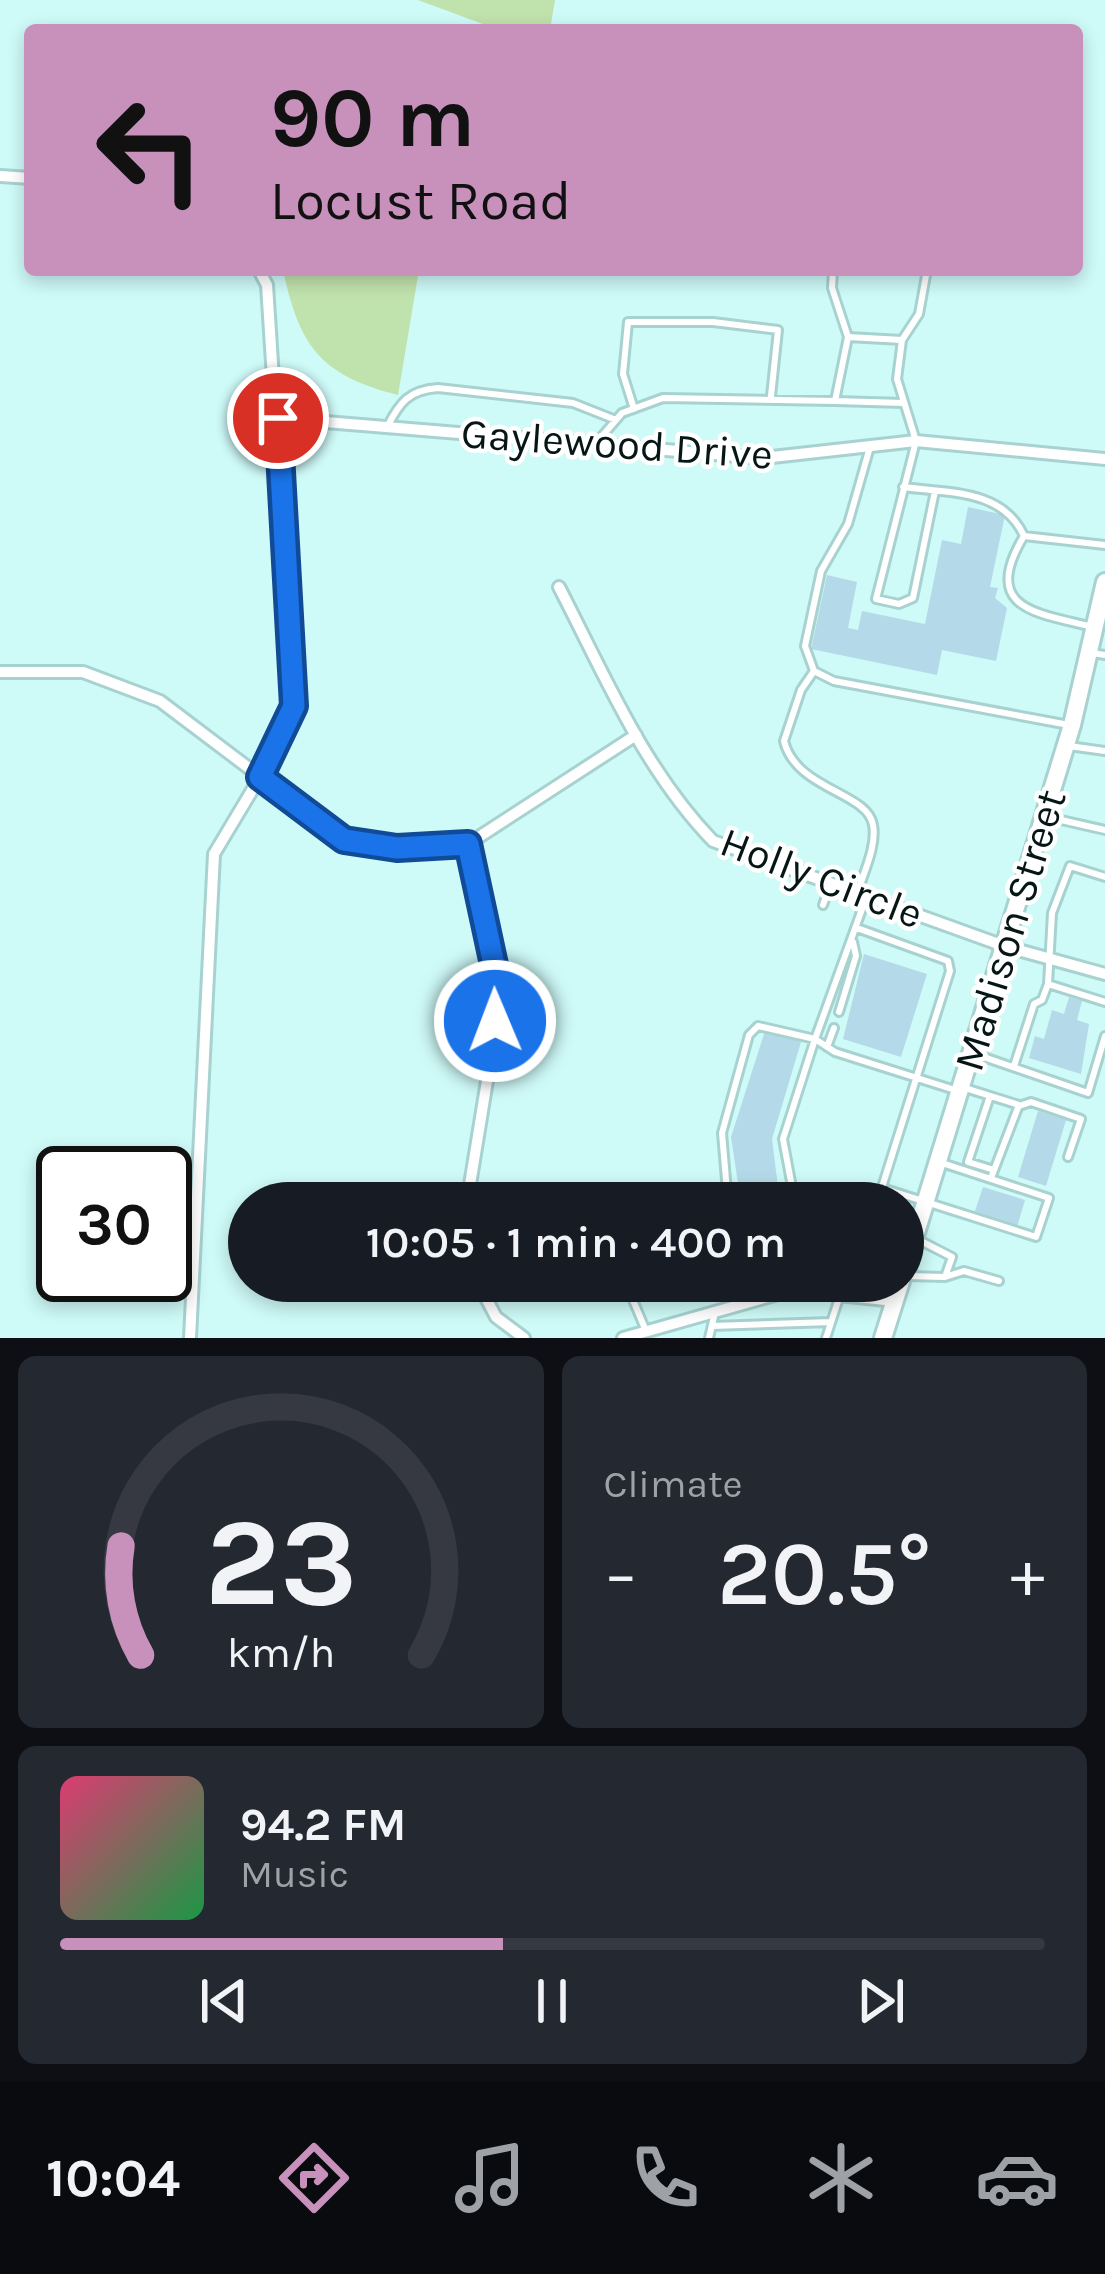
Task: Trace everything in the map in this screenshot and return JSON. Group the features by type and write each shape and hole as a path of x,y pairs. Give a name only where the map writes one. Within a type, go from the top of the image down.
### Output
{"main road":[{"name":"Madison Street","path":"924,1205 1098,654 1096,628 1105,582"},
{"name":"Madison Street","path":"883,1338 894,1302"}],"street":[{"path":"190,1338 214,854 260,777 294,706 278,418 267,285 262,276"},
{"name":"Gaylewood Drive","path":"278,418 763,458 916,441 1105,458"},
{"name":"Holly Circle","path":"559,587 636,735 683,811 713,841 1004,946 1105,974"},
{"path":"0,672 83,672 160,701 344,840 397,848 468,844 636,735"},
{"path":"468,844 496,974 495,1032 470,1182"},
{"path":"488,1302 496,1317 524,1338"},
{"path":"623,1338 742,1302"}],"lane":[{"path":"833,276 848,337 835,401"},
{"path":"926,276 919,314 902,340 897,380 916,441 876,599 899,604 913,598 935,491"},
{"path":"634,409 623,374 628,322 713,322 778,330 771,396"},
{"path":"848,337 902,340"},
{"path":"387,427 400,402 417,389 438,388 574,403 616,420"},
{"path":"594,444 616,420 663,398 771,396 904,403"},
{"path":"870,447 848,524 821,571 805,646 814,671 834,681 1072,725"},
{"path":"903,487 1004,507 1024,536 1105,545"},
{"path":"1024,536 1007,580 1012,600 1026,610 1096,628"},
{"path":"791,1182 783,1138 856,928 874,832 872,819 859,804 806,776 784,741 801,691 814,671"},
{"path":"1066,746 1105,752"},
{"path":"1045,815 1105,830"},
{"path":"1013,1068 1034,1004 1042,1000 1048,983 1053,960 1052,914 1070,866 1105,877"},
{"path":"823,905 831,881"},
{"path":"856,928 948,961 950,971 884,1182"},
{"path":"839,1012 856,956 852,938"},
{"path":"1048,983 1105,1002"},
{"path":"726,1182 722,1133 749,1035 769,1025 916,1076 1018,1106 1031,1102 1082,1119 1068,1157"},
{"path":"827,1047 834,1028"},
{"path":"971,1053 1088,1094 1105,1036"},
{"path":"925,1202 1036,1237 1048,1198 968,1162 990,1096"},
{"path":"993,1174 1018,1106"},
{"path":"938,1162 993,1174"},
{"path":"924,1243 952,1257 945,1276"},
{"path":"924,1276 964,1271 999,1281"},
{"path":"634,1302 646,1331"},
{"path":"826,1338 838,1302"},
{"path":"709,1338 716,1309"},
{"path":"712,1326 831,1322"}],"green space":[{"path":"418,0 555,0 551,24 483,24"},
{"path":"285,276 418,276 398,395 332,367 307,339"}],"building":[{"path":"968,507 1005,515 990,587 998,588 995,598 1007,608 996,661 942,650 937,675 811,649 827,575 857,582 848,628 858,630 862,611 925,624 942,540 961,544"},
{"path":"864,954 927,974 901,1057 843,1039"},
{"path":"1069,997 1082,1001 1077,1020 1089,1024 1081,1074 1029,1058 1035,1036 1044,1039 1052,1010 1064,1014"},
{"path":"765,1031 801,1042 772,1139 777,1182 738,1182 731,1137"},
{"path":"1038,1111 1066,1120 1046,1186 1018,1177"},
{"path":"983,1187 1025,1200 1017,1227 974,1214"}],"route":[{"path":"278,418 294,706 260,777 344,840 397,848 468,844 496,974 495,1021"}]}
